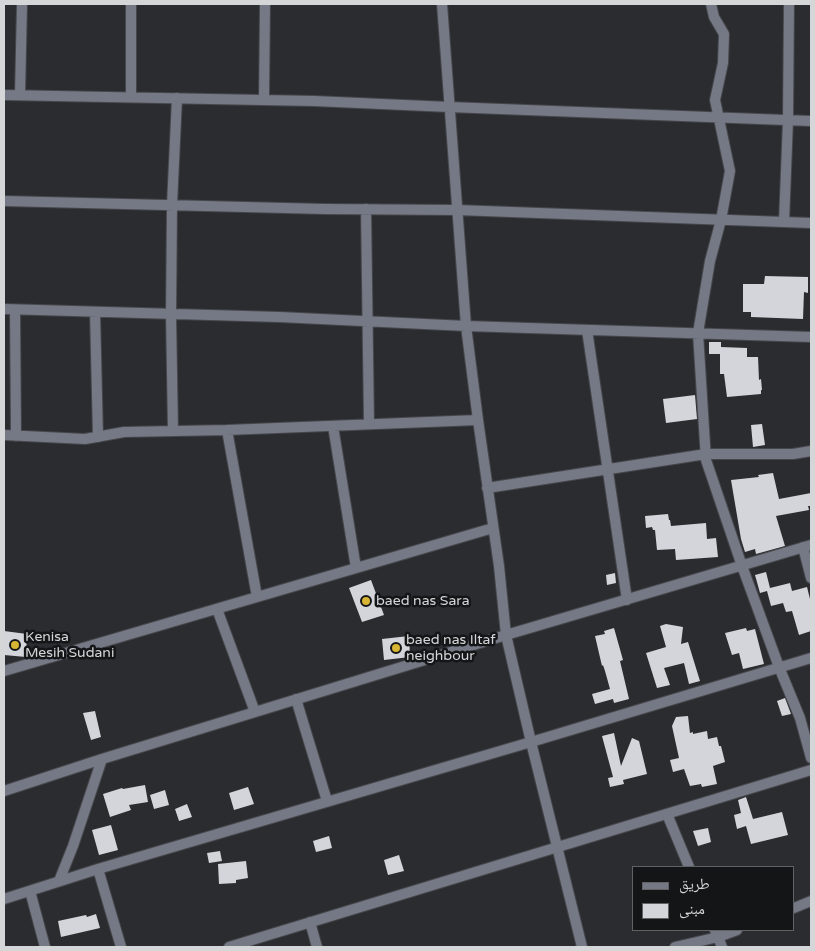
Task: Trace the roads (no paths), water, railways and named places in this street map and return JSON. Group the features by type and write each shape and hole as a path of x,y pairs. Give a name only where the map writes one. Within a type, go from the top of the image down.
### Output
{"street":[{"path":"20,95 22,4"},
{"path":"131,4 131,97"},
{"path":"264,100 265,4"},
{"path":"442,4 466,326 506,635 582,947"},
{"path":"711,4 714,18 724,34 723,63 715,100 730,171 721,220 710,261 698,334 706,460 742,566 800,718 811,758"},
{"path":"784,222 788,120 789,4"},
{"path":"4,94 264,100 811,121"},
{"path":"173,431 172,205 178,98"},
{"path":"4,202 457,210 811,223"},
{"path":"366,209 369,424"},
{"path":"4,310 811,337"},
{"path":"15,310 16,436"},
{"path":"95,312 98,437"},
{"path":"587,330 627,600"},
{"path":"4,435 85,440 124,432 478,420"},
{"path":"333,426 356,568"},
{"path":"227,430 257,597"},
{"path":"487,488 706,454 793,454 811,451"},
{"path":"4,671 493,528"},
{"path":"4,791 296,699 807,546 811,578"},
{"path":"217,609 255,712"},
{"path":"4,899 98,869 811,658"},
{"path":"296,699 328,801"},
{"path":"59,881 74,846 102,759"},
{"path":"229,947 811,770"},
{"path":"667,814 689,866"},
{"path":"98,869 120,947"},
{"path":"30,891 45,947"},
{"path":"795,908 811,903"},
{"path":"310,922 317,947"},
{"path":"675,947 717,933 730,931"},
{"path":"717,933 722,947"}],"place":[{"name":"baed nas Sara","path":"366,601"},
{"name":"Kenisa Mesih Sudani","path":"15,645"},
{"name":"baed nas Iltaf neighbour","path":"396,648"}]}
